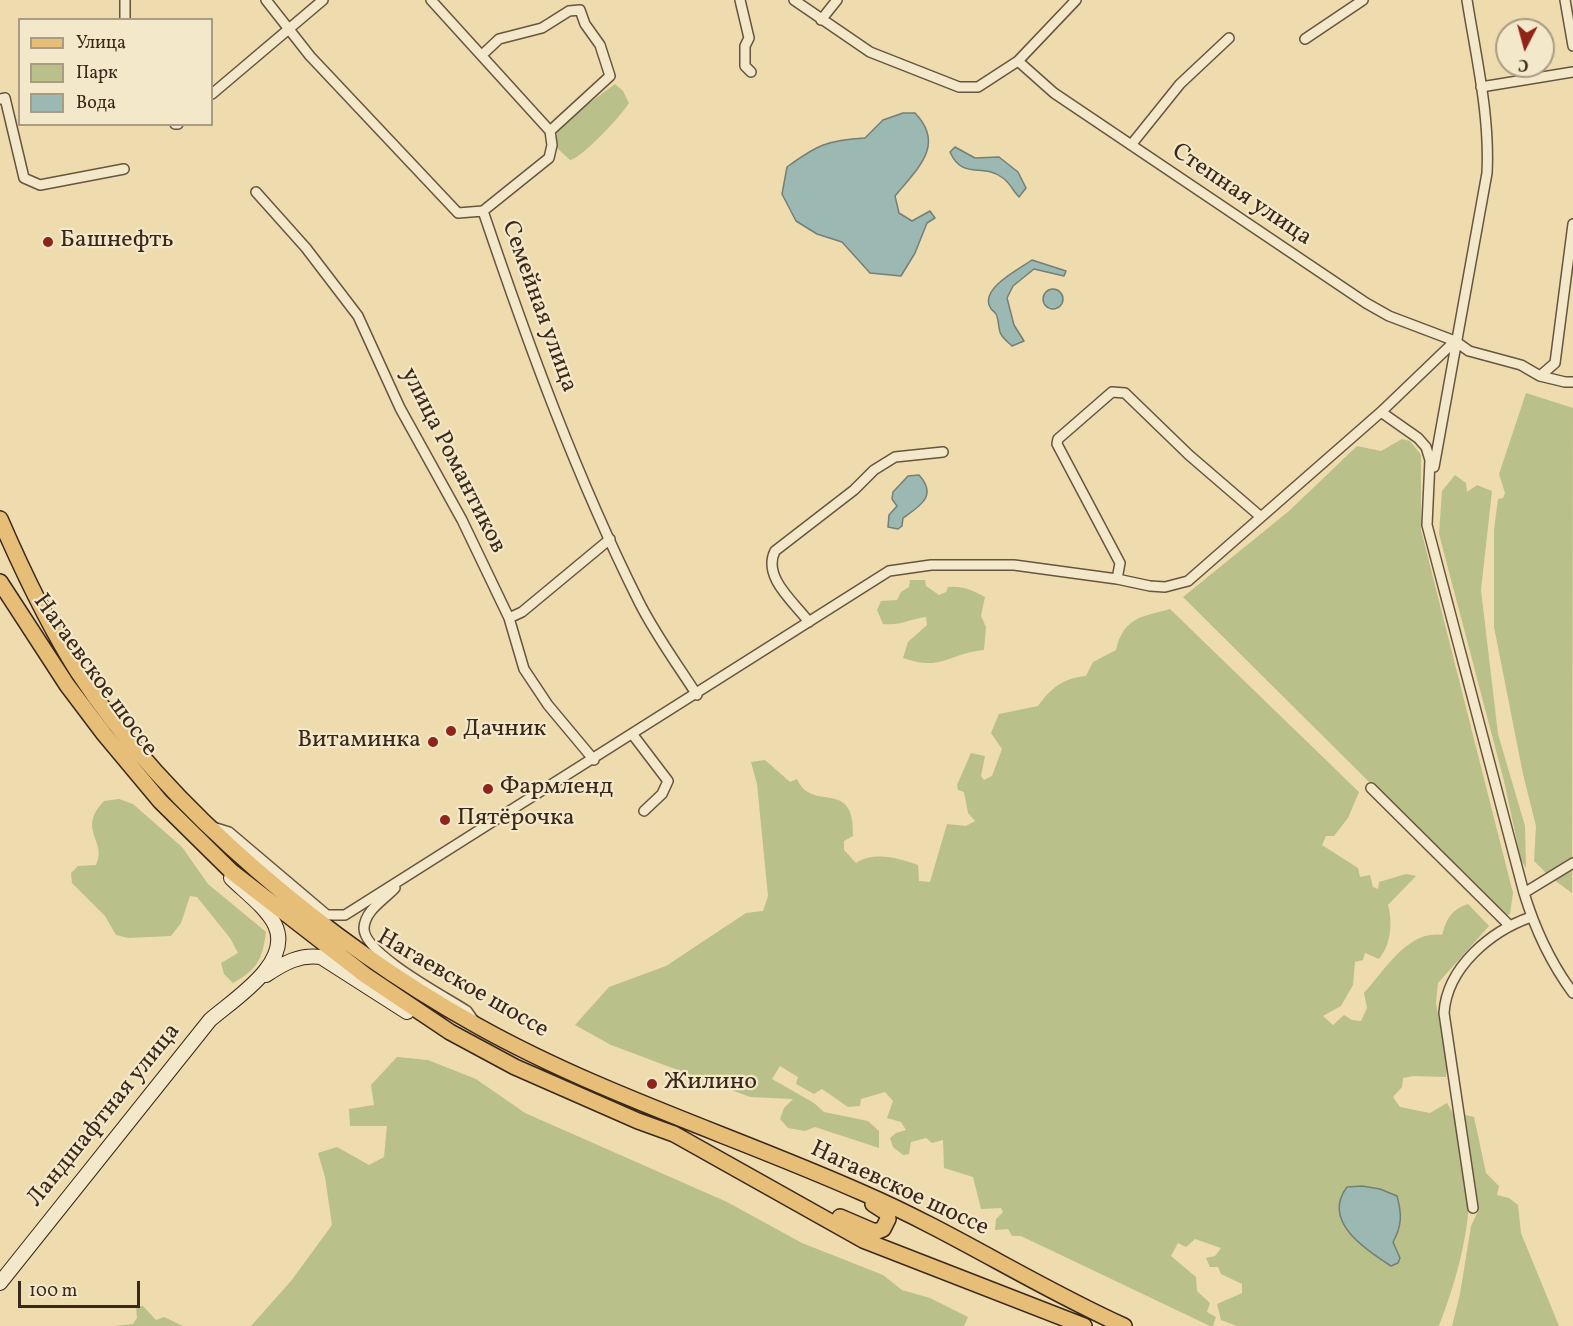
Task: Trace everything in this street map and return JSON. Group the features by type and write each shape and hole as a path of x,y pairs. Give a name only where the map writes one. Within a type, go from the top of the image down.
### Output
{"main road":[{"name":"Нагаевское шоссе","path":"0,519 36,600 81,675 122,730 210,826 335,935 477,1026 563,1068 904,1212 1077,1305 1124,1326"},
{"name":"Нагаевское шоссе","path":"0,582 74,693 160,801 232,872 287,916 450,1032 515,1067 638,1121 674,1134 863,1240 1084,1326"},
{"path":"742,1171 762,1178 866,1229 875,1232 886,1225 887,1213 880,1207 766,1159 749,1146"}],"street":[{"path":"125,0 125,18"},
{"name":"Семейная улица","path":"266,0 288,30 459,213 483,211 529,345 580,474 640,604 697,695"},
{"path":"213,93 323,0"},
{"path":"431,0 550,131 552,145 549,158 483,211"},
{"path":"740,0 749,38 745,46 745,66 751,72"},
{"path":"794,0 870,52 959,87 978,87 1018,61 1076,0"},
{"path":"821,20 837,0"},
{"path":"1305,39 1363,0"},
{"path":"1429,495 1487,174 1488,148 1481,87 1467,0"},
{"path":"1565,0 1573,46"},
{"path":"482,55 499,39 542,28 569,11 580,10 585,24 600,45 610,76 550,131"},
{"path":"1131,144 1180,84 1229,38"},
{"name":"Степная улица","path":"1018,61 1054,93 1366,303 1389,316 1455,341 1469,351 1521,365 1540,376 1573,382"},
{"path":"1481,87 1573,72"},
{"path":"0,99 5,98 24,178 40,185 123,169"},
{"name":"улица Романтиков","path":"256,192 306,248 358,316 400,408 458,512 509,618 524,669 548,705 594,760"},
{"path":"1540,376 1555,363 1573,224"},
{"path":"210,826 230,832 327,915 345,915 354,912 889,571 931,565 1014,565 1117,579 1150,586 1164,587 1188,581 1381,412 1455,341"},
{"path":"1117,579 1120,563 1057,444 1058,439 1112,392 1125,393 1260,517"},
{"path":"1381,412 1407,428 1426,447 1430,460 1427,525 1524,893 1531,917 1558,973 1573,993"},
{"path":"809,622 776,581 771,560 775,551 854,490 874,470 895,457 943,452"},
{"path":"509,618 522,612 610,539"},
{"path":"633,735 668,782 662,794 644,811"},
{"path":"1371,788 1509,925"},
{"path":"160,801 172,823 262,908 275,924 279,944 277,955 252,984"},
{"path":"1524,893 1573,863"},
{"path":"403,880 367,917 364,928 366,938 382,956 467,1011 477,1026"},
{"path":"1473,1208 1444,1001 1448,987 1461,968 1495,934 1509,925 1531,917"},
{"path":"252,984 295,959 308,955 321,957 434,1030 450,1032"},
{"name":"Ландшафтная улица","path":"0,1283 210,1020 252,984"}],"green space":[{"path":"615,84 623,91 629,103 592,144 570,160 557,148 557,127"},
{"path":"1526,393 1573,408 1572,893 1550,877 1534,861 1536,826 1523,774 1494,627 1494,530 1498,499 1503,498 1505,493 1499,474"},
{"path":"1402,439 1410,441 1421,455 1421,530 1513,893 1510,914 1504,916 1183,597 1289,511 1357,446 1381,451"},
{"path":"1455,475 1466,483 1467,492 1477,485 1492,491 1481,590 1498,734 1525,826 1526,868 1521,860 1504,781 1439,534 1442,491"},
{"path":"910,580 925,580 926,586 939,595 946,592 948,587 958,587 985,597 981,616 986,627 984,650 928,663 903,658 908,642 927,625 926,617 895,624 883,624 877,610 881,601 897,600 901,592 909,587"},
{"path":"1170,609 1359,792 1348,818 1334,836 1326,836 1322,845 1358,868 1360,877 1370,875 1373,887 1378,889 1379,882 1406,874 1416,876 1388,905 1390,933 1383,953 1379,959 1365,953 1363,960 1355,962 1353,985 1341,1006 1323,1016 1333,1025 1344,1015 1352,1020 1361,1021 1367,1008 1364,993 1389,963 1418,939 1430,935 1442,935 1451,915 1462,906 1468,904 1489,926 1438,983 1436,1003 1447,1065 1446,1077 1403,1078 1402,1087 1393,1097 1400,1107 1430,1113 1447,1103 1459,1129 1467,1156 1468,1214 1464,1243 1439,1326 1237,1326 1221,1320 1217,1304 1242,1293 1242,1284 1221,1274 1218,1267 1210,1267 1206,1258 1215,1256 1221,1248 1195,1239 1186,1247 1178,1243 1171,1256 1196,1277 1197,1291 1210,1303 1207,1312 1216,1317 1213,1326 1210,1326 1021,1236 1012,1236 1008,1229 995,1230 996,1219 1003,1212 1001,1208 981,1209 973,1177 944,1168 943,1140 932,1143 926,1138 911,1142 909,1154 903,1155 893,1147 890,1138 906,1130 901,1122 887,1118 893,1101 885,1092 861,1099 860,1106 848,1107 822,1089 814,1094 796,1084 798,1077 780,1066 772,1079 814,1103 824,1112 868,1121 879,1131 879,1148 815,1127 805,1131 788,1128 780,1119 784,1108 793,1099 750,1097 611,1045 575,1025 609,987 666,966 746,913 763,911 768,896 757,784 751,762 765,760 790,782 797,779 804,789 812,794 840,801 847,807 852,818 853,836 844,841 844,850 856,863 871,857 903,860 918,865 919,881 930,882 947,824 966,826 975,821 968,813 964,792 958,790 957,785 971,753 985,756 981,776 984,780 992,776 1002,749 991,733 999,714 1038,706 1058,685 1086,676 1093,662 1116,650 1124,631 1135,620"},
{"path":"119,799 133,804 182,847 208,884 266,932 263,950 257,963 241,978 233,983 224,974 221,963 238,953 230,938 197,897 190,896 181,923 171,936 128,938 116,935 105,916 72,883 71,873 78,866 96,865 99,857 92,828 96,811 104,801"},
{"path":"397,1057 428,1060 476,1079 525,1113 727,1202 802,1243 883,1275 902,1290 930,1298 968,1317 964,1326 251,1326 291,1281 332,1225 325,1177 318,1153 337,1147 369,1165 384,1157 387,1126 350,1126 349,1109 374,1105 371,1085"},
{"path":"1465,1115 1474,1117 1486,1173 1499,1186 1497,1195 1509,1198 1518,1205 1521,1233 1559,1326 1452,1326 1460,1294 1471,1226 1479,1209"},
{"path":"136,1306 143,1306 156,1320 164,1317 183,1326 114,1326 133,1324 137,1318"}],"water":[{"path":"903,113 915,113 924,125 928,136 928,146 919,166 895,196 899,213 912,221 930,211 935,218 927,223 915,253 901,276 870,273 842,242 817,234 796,221 782,194 787,167 823,145 841,140 865,138 883,120"},
{"path":"955,147 975,158 999,157 1018,172 1026,188 1019,197 1005,180 995,173 961,166 950,152"},
{"path":"1032,260 1066,271 1064,276 1034,269 1013,286 1007,298 1014,325 1024,341 1012,346 1003,338 997,316 990,308 988,300 1003,279"},
{"path":"1053,289 1060,292 1063,299 1060,306 1053,309 1046,306 1043,299 1046,292"},
{"path":"919,475 927,489 927,495 921,505 903,518 902,526 898,529 888,527 889,515 897,506 892,499 893,492 908,476"},
{"path":"1362,1186 1380,1189 1397,1196 1400,1220 1393,1242 1400,1258 1398,1263 1391,1266 1359,1243 1343,1223 1339,1211 1340,1200 1347,1187"}],"place":[{"name":"Башнефть","path":"48,242"},
{"name":"Дачник","path":"451,731"},
{"name":"Витаминка","path":"433,742"},
{"name":"Фармленд","path":"488,789"},
{"name":"Пятёрочка","path":"445,820"},
{"name":"Жилино","path":"652,1084"}]}
